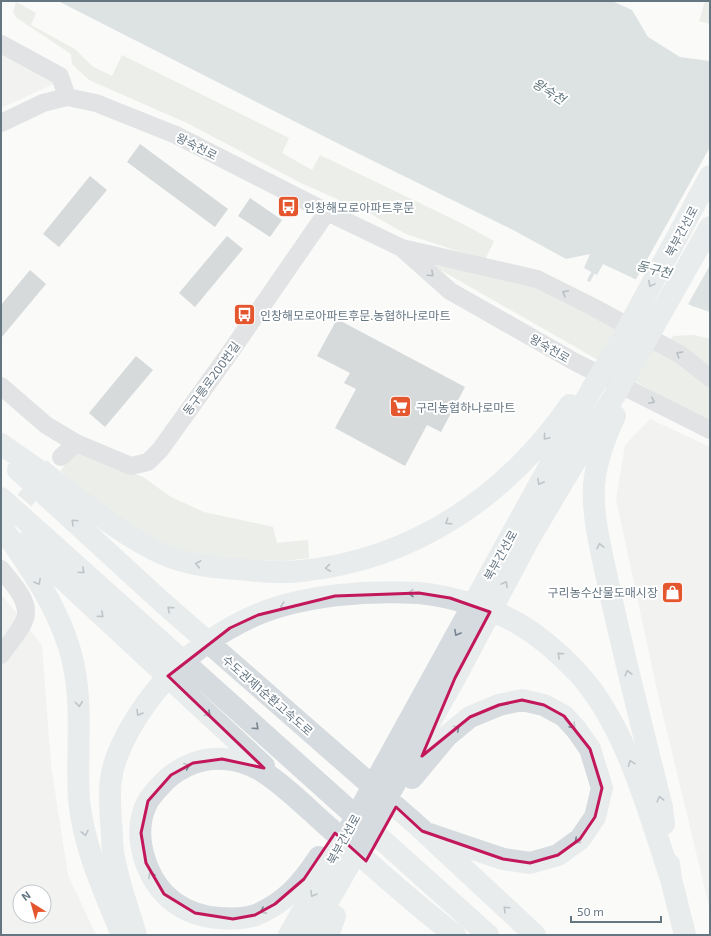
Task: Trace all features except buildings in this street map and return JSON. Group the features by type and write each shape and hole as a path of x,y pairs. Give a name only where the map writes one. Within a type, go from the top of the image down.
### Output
{"highway":[{"name":"북부간선로","path":"289,935 398,740 589,385 621,341 710,176"},
{"name":"북부간선로","path":"309,935 455,678 530,537 617,400 634,360 710,226"},
{"path":"1,444 61,486 129,537 165,555 191,563 221,568 266,572 300,572 335,567 370,558 406,544 430,532 465,511 505,481 528,458 589,385"},
{"path":"617,400 600,456 594,484 594,507 598,535 624,656 662,807 672,879 685,935"},
{"name":"수도권제1순환고속도로","path":"1,454 220,654 420,829 535,935"},
{"path":"1,498 168,662 180,687 306,807"},
{"path":"1,522 100,614 168,662 196,673 488,935"},
{"path":"1,526 29,566 63,629 74,667 79,706 80,736 78,776 84,832 93,864 122,935"},
{"path":"136,935 113,852 110,802 111,778 118,754 128,732 143,706 162,682 200,648 230,628 285,605 353,594 419,594 450,598 496,613 518,623 541,639 563,658 579,674 602,705 622,740 672,879"},
{"path":"324,935 331,926 412,778 438,722 455,678"},
{"path":"412,778 446,736 470,717 498,705 522,700 544,705 564,716 576,729 590,749 602,788 595,817 580,840 558,855 530,862 503,858 420,829"},
{"path":"398,740 304,879 294,890 275,904 255,915 233,920 213,918 195,913 176,904 164,894 153,878 146,863 142,848 141,833 143,816 148,801 158,788 171,775 193,764 208,759 234,760 264,772 306,807 388,880 425,913 455,935"},
{"path":"425,913 443,935"}],"street":[{"path":"1,44 60,76 67,97 43,103 1,123"},
{"name":"왕숙천로","path":"67,97 96,103 176,135 326,212 402,248 537,279 593,307 681,355 710,378"},
{"name":"동구릉로200번길","path":"1,386 46,424 76,443 131,466 148,462 160,450 231,351 326,212"},
{"name":"왕숙천로","path":"402,248 450,291 575,362 710,430"},
{"path":"61,457 76,443"},
{"path":"1,569 20,594 26,606 25,620 1,655"}],"highlighted area":[{"path":"419,593 450,598 490,612 455,678 422,756 470,717 499,705 522,700 544,705 564,716 590,749 602,788 595,817 580,839 558,855 530,863 503,859 422,831 396,807 366,861 335,833 304,879 275,904 255,915 233,919 195,913 164,894 146,863 141,833 148,801 171,775 193,763 222,759 264,768 168,676 230,628 258,615 335,596"}],"shaded area":[{"path":"705,1 710,1 710,24 699,21"},
{"path":"16,2 36,13 31,25 75,49 92,66 112,76 122,55 289,138 282,153 312,170 320,155 463,224 494,241 485,260 406,234 371,214 301,183 187,123 89,80 72,64 71,54 17,18 13,12"},
{"path":"1,54 56,83 1,108"},
{"path":"430,264 537,285 690,367 710,385 710,423 703,420"},
{"path":"694,335 710,339 710,370 668,344 673,336"},
{"name":"구리농수산물도매시장","path":"650,419 710,447 710,910 656,686 616,499 625,445"},
{"path":"81,453 143,477 171,497 204,512 273,527 277,543 308,540 309,558 284,561 230,559 187,552 154,539 90,498 60,471 74,454"},
{"path":"1,594 42,645 51,765 68,875 96,935 1,935"}],"water":[{"name":"왕숙천","path":"58,1 612,1 632,10 648,37 680,57 710,61 710,312 692,306 603,264 597,275 584,268 590,254 566,259 515,231 341,145"}],"pier":[{"path":"710,147 710,265 687,306 635,281"}],"waterway":[{"name":"동구천","path":"589,280 595,269"}],"tunnel":[{"path":"7,521 61,457"}],"place":[{"name":"인창해모로아파트후문","path":"288,207"},
{"name":"인창해모로아파트후문.농협하나로마트","path":"245,315"},
{"name":"구리농협하나로마트","path":"400,407"},
{"name":"구리농수산물도매시장","path":"673,592"}]}
